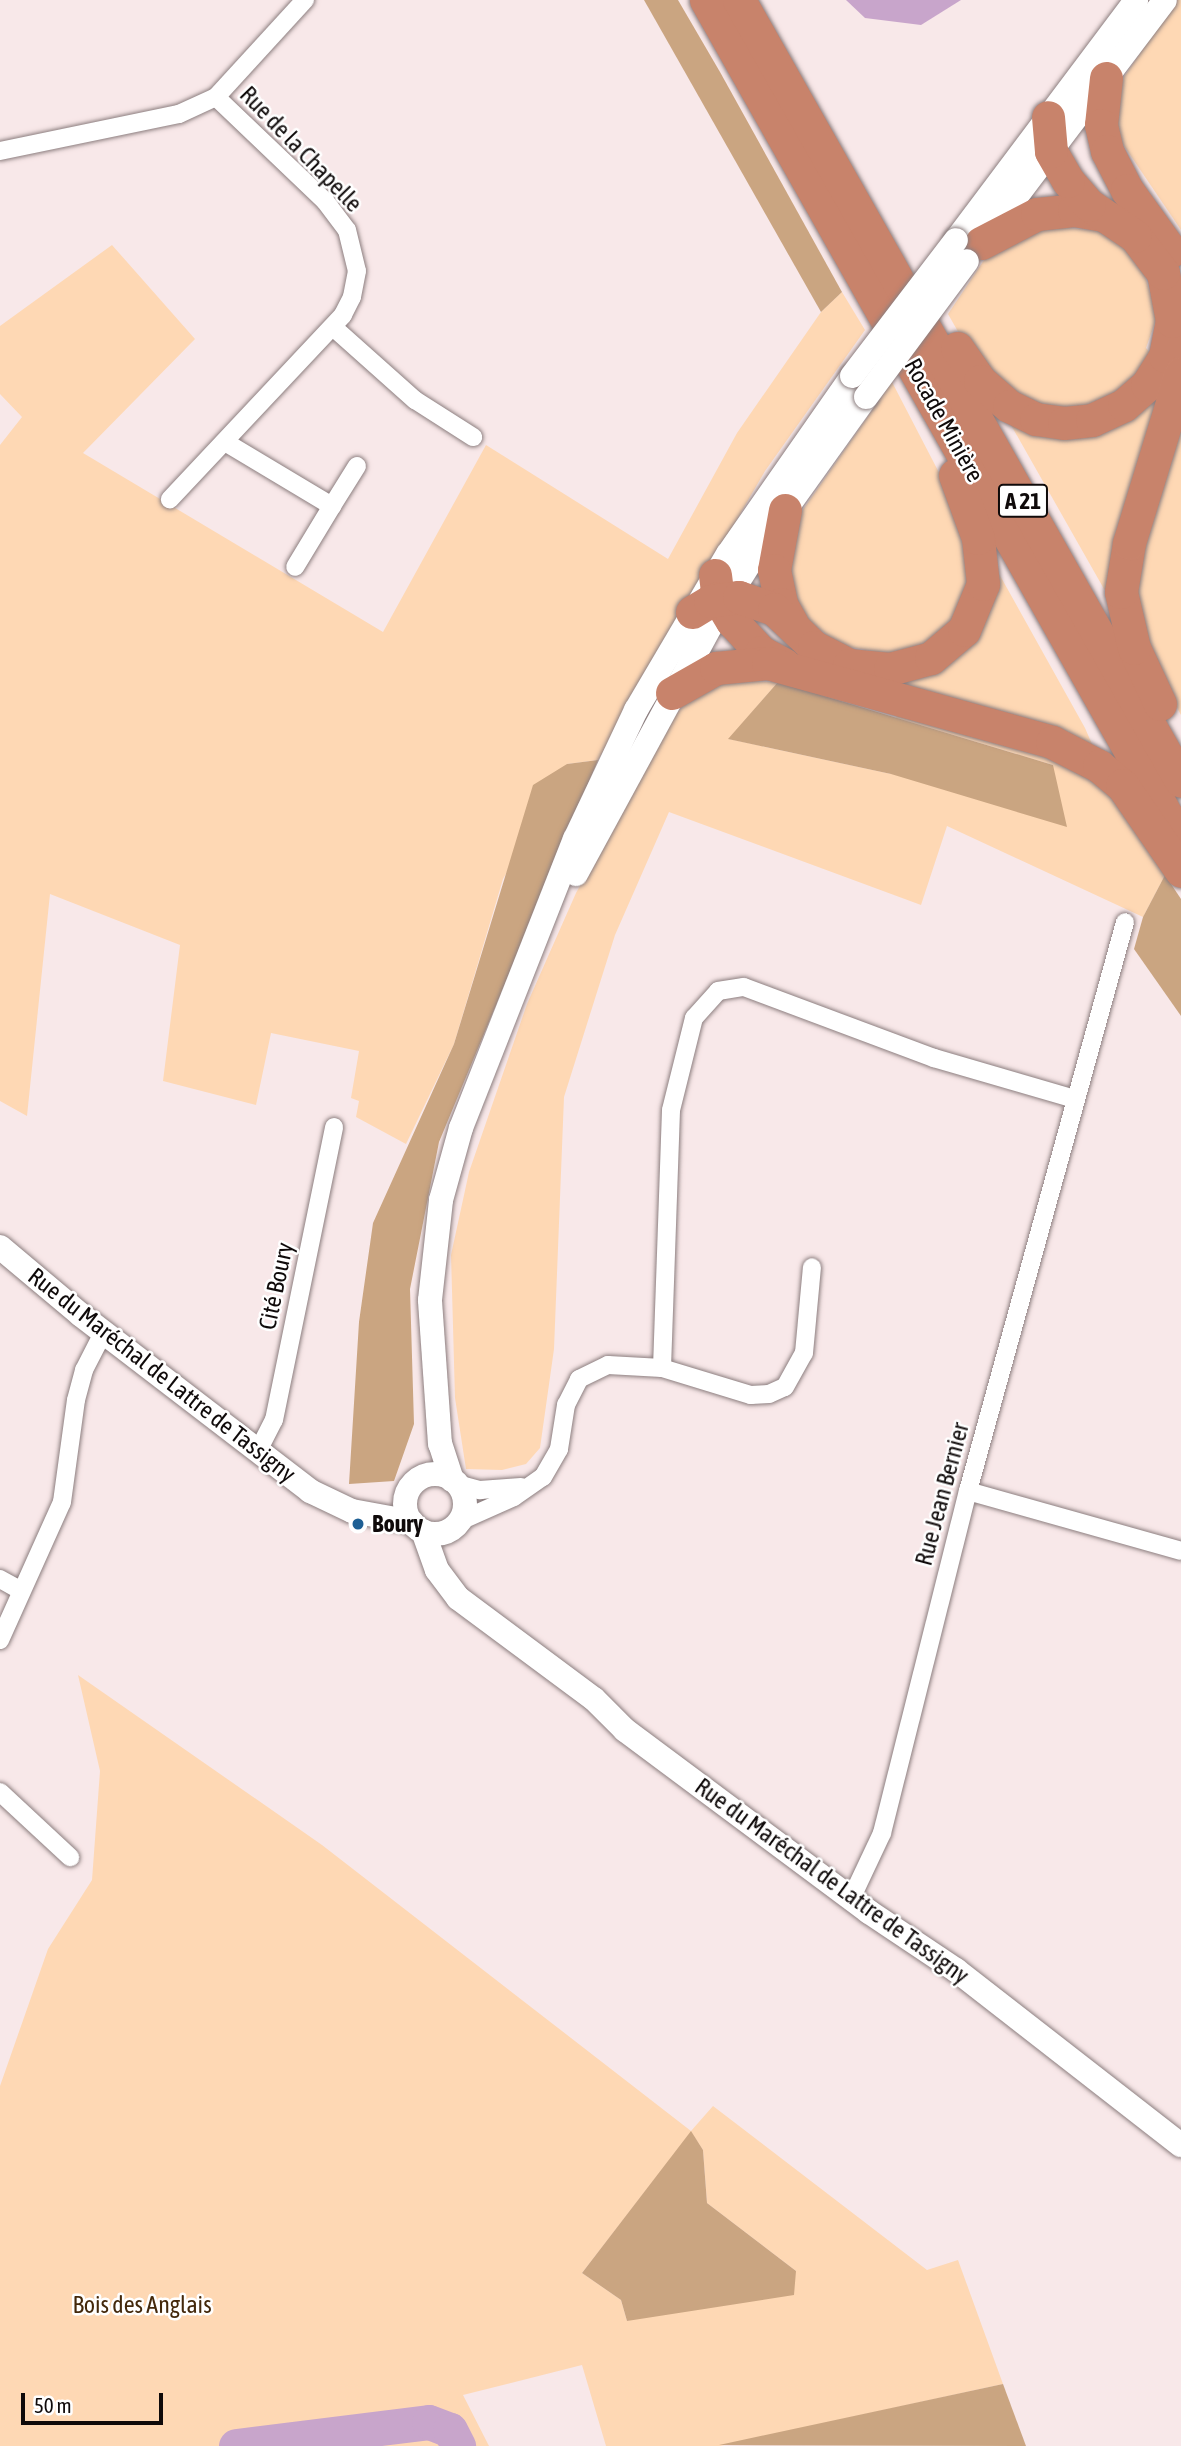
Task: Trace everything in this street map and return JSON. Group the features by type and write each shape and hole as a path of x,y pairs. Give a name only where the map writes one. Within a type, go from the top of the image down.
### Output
{"highway":[{"name":"Rocade Minière","path":"706,0 1181,841"},
{"name":"Rocade Minière","path":"739,0 1181,781"},
{"path":"1107,78 1101,125 1113,166 1181,268"},
{"path":"865,222 928,300 970,368 994,395 1036,419 1077,423 1109,413 1147,385 1164,356 1171,331 1168,287 1155,259 1135,236 1102,215 1079,195 1047,138"},
{"path":"1047,138 1087,149 1113,166"},
{"path":"968,248 1037,214 1074,210 1102,215"},
{"path":"715,598 763,604 825,654 849,665 898,668 943,650 964,630 976,610 984,571 978,538 909,359"},
{"path":"1181,373 1129,542 1121,592 1134,648 1181,748"},
{"path":"785,510 776,542 775,580 781,604 798,632"},
{"path":"715,598 751,642 792,668"},
{"path":"672,693 695,677 728,665 768,663 1052,742 1084,757 1122,785 1181,871"}],"street":[{"path":"216,97 305,0"},
{"path":"812,1267 804,1353 785,1387 769,1394 751,1395 662,1368 608,1365 579,1379 569,1394 559,1449 544,1477 520,1494 458,1523 441,1534 417,1527 405,1506 427,1438 432,1360 431,1269 445,1183 469,1107 585,814 636,710 715,598 785,510 866,397 1047,138 1136,0"},
{"path":"1047,138 1107,78 1165,0"},
{"name":"Rue de la Chapelle","path":"0,151 179,114 216,97 325,201 348,230 356,255 356,284 349,307 170,499"},
{"path":"521,981 672,693 715,598 852,376 968,248"},
{"path":"332,327 415,400 473,437"},
{"path":"225,442 332,506"},
{"path":"295,567 357,466"},
{"name":"Rue Jean Bernier","path":"851,1899 882,1832 968,1491 1125,922"},
{"path":"662,1368 671,1110 694,1018 718,991 744,986 934,1058 1075,1099"},
{"name":"Cité Boury","path":"258,1451 274,1420 334,1127"},
{"name":"Rue du Maréchal de Lattre de Tassigny","path":"0,1247 103,1333 258,1451 326,1499 352,1511 417,1527 447,1586 483,1616 594,1699 625,1730 851,1899 956,1970 1181,2145"},
{"path":"0,1640 20,1590 62,1502 76,1400 84,1370 103,1333"},
{"path":"432,1360 442,1452 465,1500 458,1523"},
{"path":"326,1499 368,1502 436,1474 455,1482 506,1490 544,1477"},
{"path":"968,1491 1181,1551"},
{"name":"Rue du Maréchal de Lattre de Tassigny","path":"458,1523 449,1548 452,1572 483,1616"},
{"path":"0,1579 20,1590"},
{"path":"0,1792 70,1857"}],"green space":[{"path":"1176,0 1181,0 1181,230 1120,140 1115,115 1124,77"},
{"path":"1058,227 1101,231 1122,244 1142,266 1157,317 1146,348 1170,376 1181,379 1181,715 1156,669 1136,611 1104,589 948,314 984,260 1021,232"},
{"path":"112,245 195,339 83,453 383,632 486,445 668,559 737,433 821,312 842,292 865,330 765,471 598,760 567,764 503,879 454,1044 406,1144 356,1117 359,1101 351,1098 359,1051 271,1033 256,1105 163,1081 180,945 50,894 27,1116 0,1101 0,445 22,417 0,394 0,326"},
{"path":"892,382 947,488 966,557 998,572 1085,728 1119,806 1165,875 1143,917 947,826 921,905 669,812 615,935 564,1097 554,1349 540,1448 526,1464 502,1470 466,1469 455,1398 451,1255 469,1172 527,1004 576,893 671,720 696,692 720,680 778,682 729,739 891,774 1053,765 896,718 904,691 893,655 839,645 801,614 790,572 795,521"},
{"name":"Bois des Anglais","path":"78,1675 322,1845 691,2131 713,2106 927,2270 958,2260 1003,2384 720,2446 606,2446 582,2365 463,2395 489,2446 0,2446 0,2086 48,1949 92,1880 100,1771","holes":["691,2132 703,2150 707,2203 796,2271 627,2321 621,2300 582,2273"]}],"shaded area":[{"path":"644,0 678,0 720,72 842,292 821,312"},
{"path":"846,0 961,0 921,25 865,18"},
{"path":"778,682 1053,765 1067,827 891,774 728,739"},
{"path":"598,760 439,1142 410,1289 414,1424 394,1481 349,1484 359,1322 373,1223 454,1044 533,785 567,764"},
{"path":"1165,875 1181,899 1181,1016 1134,949 1143,917"},
{"path":"691,2131 703,2150 707,2203 796,2271 794,2295 627,2321 621,2300 582,2273"},
{"path":"1003,2384 1026,2446 719,2445"}],"waterway":[{"path":"236,2446 429,2422 450,2430 458,2446"}],"place":[{"name":"Boury","path":"358,1524"}]}
